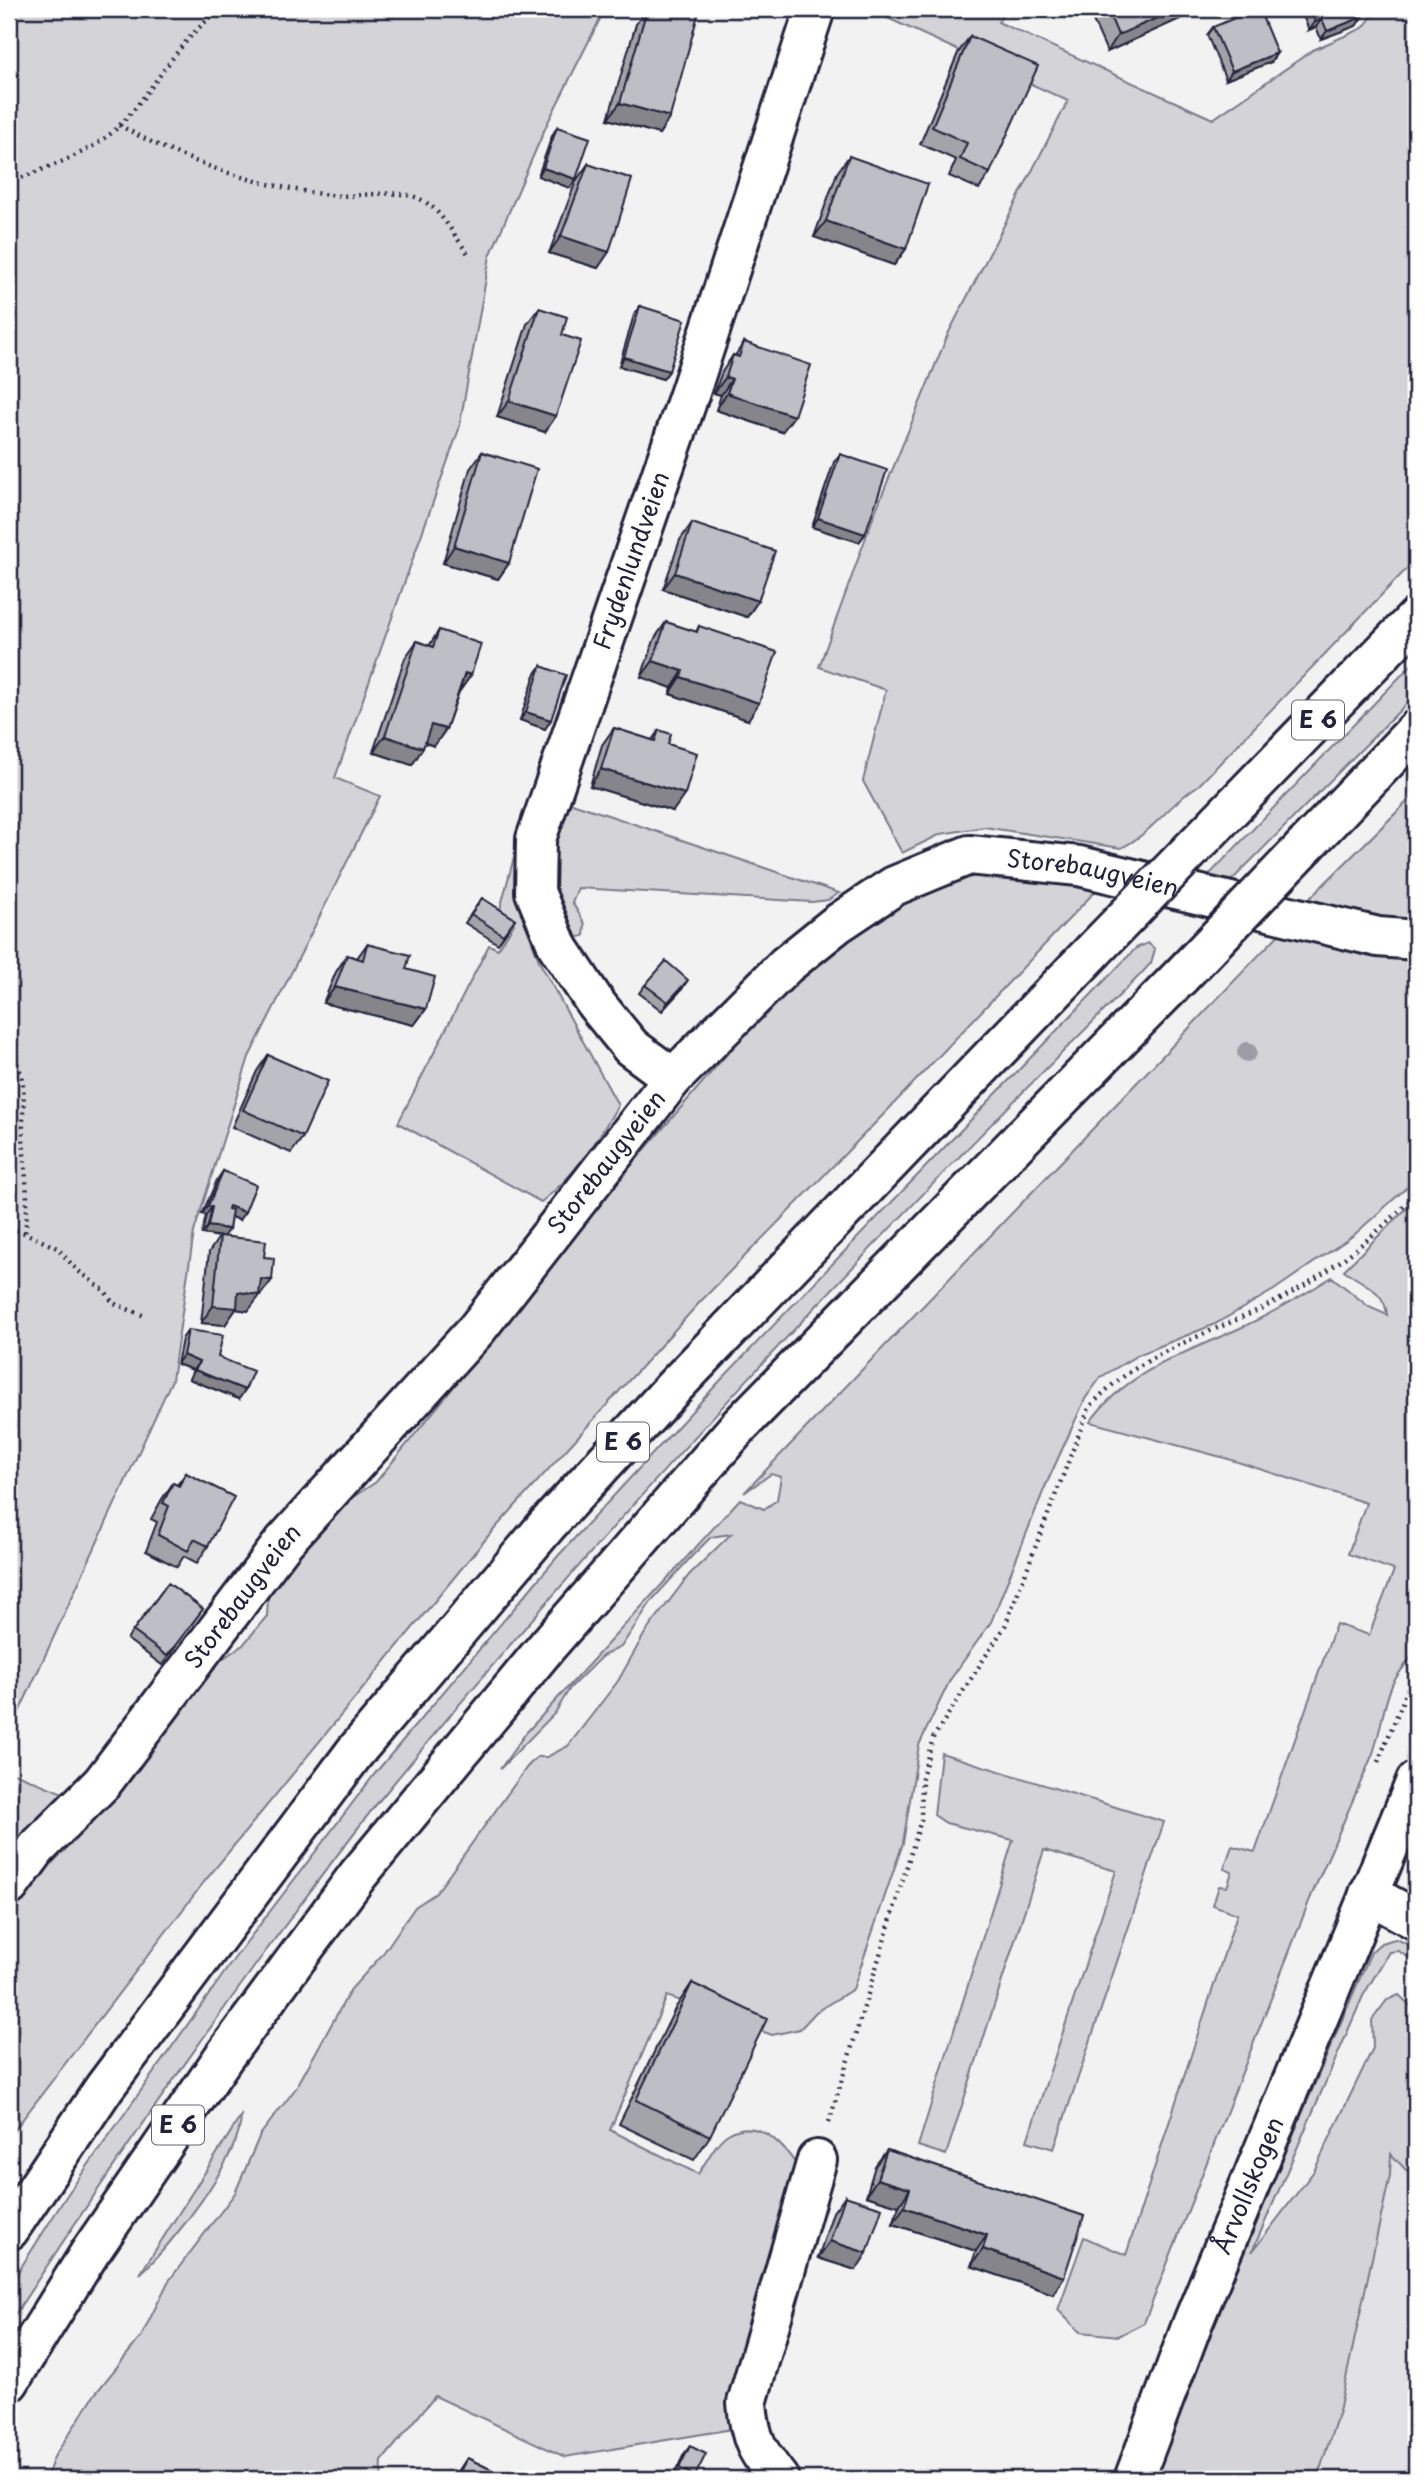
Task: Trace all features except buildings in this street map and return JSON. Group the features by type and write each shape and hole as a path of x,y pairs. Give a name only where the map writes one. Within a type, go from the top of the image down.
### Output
{"main road":[{"name":"Frydenlundveien","path":"673,1078 631,1047 596,1004 557,945 535,892 536,839 690,391 815,9"},
{"name":"E 6","path":"9,2230 104,2088 355,1752 530,1545 674,1387 1416,618"},
{"name":"E 6","path":"9,2382 89,2254 231,2047 358,1875 548,1645 740,1425 1181,975 1416,730"},
{"name":"Storebaugveien","path":"9,1886 37,1849 102,1783 283,1544 477,1329 673,1078 786,965 837,924 894,886 969,855 1079,866 1378,937 1416,940"},
{"name":"Årvollskogen","path":"1134,2479 1193,2322 1416,1781"},
{"path":"1369,1894 1416,1920"},
{"path":"779,2479 757,2452 749,2434 747,2403 817,2160"}],"path":[{"path":"9,183 99,142 119,125 176,55 212,16 222,9"},
{"path":"119,125 154,144 231,175 307,192 355,197 408,195 422,200 437,212 468,255"},
{"path":"9,1052 22,1076 23,1136 27,1169 25,1233"},
{"path":"817,2160 921,1820 922,1777 933,1738 1005,1626 1089,1408 1108,1385 1140,1364 1277,1301 1347,1258 1416,1195"},
{"path":"9,1229 25,1233 57,1248 77,1269 105,1291 113,1303 147,1317"}],"shaded area":[{"path":"9,9 605,9 547,124 490,256 459,429 335,778 380,796 249,1057 194,1232 172,1380 9,1734"},
{"path":"868,9 1008,9 998,22 1213,119 1313,50 1363,28 1378,9 1416,9 1416,559 1199,785 1143,834 1121,848 984,827 941,834 902,853 863,781 886,690 819,667 875,512 948,334 1068,101"},
{"path":"1416,660 1416,694 1226,886 1206,878"},
{"path":"1416,793 1416,927 1303,905"},
{"path":"569,802 839,893 828,900 812,902 578,888 572,902 585,924 584,936 570,939 555,901 551,871 556,841"},
{"path":"517,846 524,920 540,963 618,1105 584,1158 541,1202 398,1123 489,945 498,949 514,924 499,913"},
{"path":"965,868 1104,882 885,1113 700,1302 489,1535 204,1882 9,2137 9,1909 23,1888 128,1781 213,1665 243,1645 267,1616 268,1597 277,1580 341,1505 376,1482 457,1383 567,1240 782,990 895,901"},
{"path":"1283,930 1416,955 1416,1179 1354,1235 1274,1290 1215,1324 1138,1355 1101,1377 1085,1399 1045,1487 991,1622 950,1680 919,1745 903,1843 853,1989 816,2012 800,2029 772,2035 667,1996 610,2130 698,2174 724,2137 740,2129 751,2129 771,2137 789,2154 802,2173 738,2428 565,2457 435,2396 382,2461 381,2479 46,2479 54,2457 95,2394 141,2337 168,2282 235,2193 260,2135 296,2088 351,1989 382,1955 415,1907 436,1893 527,1767 537,1757 547,1757 568,1746 618,1681 645,1633 689,1575 731,1534 711,1537 692,1556 653,1599 621,1647 602,1656 570,1688 555,1713 500,1769 526,1733 740,1499 764,1509 777,1500 781,1477 771,1474 744,1493"},
{"path":"1148,943 1155,949 1151,963 944,1172 753,1373 567,1579 388,1790 199,2044 9,2324 9,2286 67,2195 239,1952 377,1771 558,1556 719,1382 1136,948"},
{"path":"1416,1199 1416,1648 1392,1685 1372,1756 1310,1899 1144,2323 1119,2336 1080,2332 1058,2310 1084,2237 1126,2255 1237,1914 1213,1905 1219,1886 1227,1887 1232,1872 1224,1869 1232,1846 1255,1852 1336,1624 1369,1635 1394,1570 1348,1554 1366,1503 1225,1458 1090,1422 1121,1389 1157,1366 1262,1317 1332,1277 1369,1307 1387,1315 1377,1293 1344,1270"},
{"path":"941,1753 1164,1822 1054,2149 1027,2141 1116,1871 1044,1850 946,2155 918,2146 1013,1840 946,1823 934,1815"},
{"path":"9,1771 68,1795 9,1856"},
{"path":"1395,1939 1416,1947 1416,1962 1398,1951 1389,1952 1363,1996 1252,2252 1314,2171 1373,2048 1372,2020 1387,2000 1399,1995 1416,2011 1416,2174 1406,2170 1391,2154 1390,2175 1339,2411 1317,2479 1155,2479 1238,2264 1371,1952 1381,1943"},
{"path":"241,2116 230,2154 217,2177 186,2223 140,2274"},
{"path":"1416,2149 1416,2479 1317,2479 1339,2411 1390,2175 1391,2154"}]}
